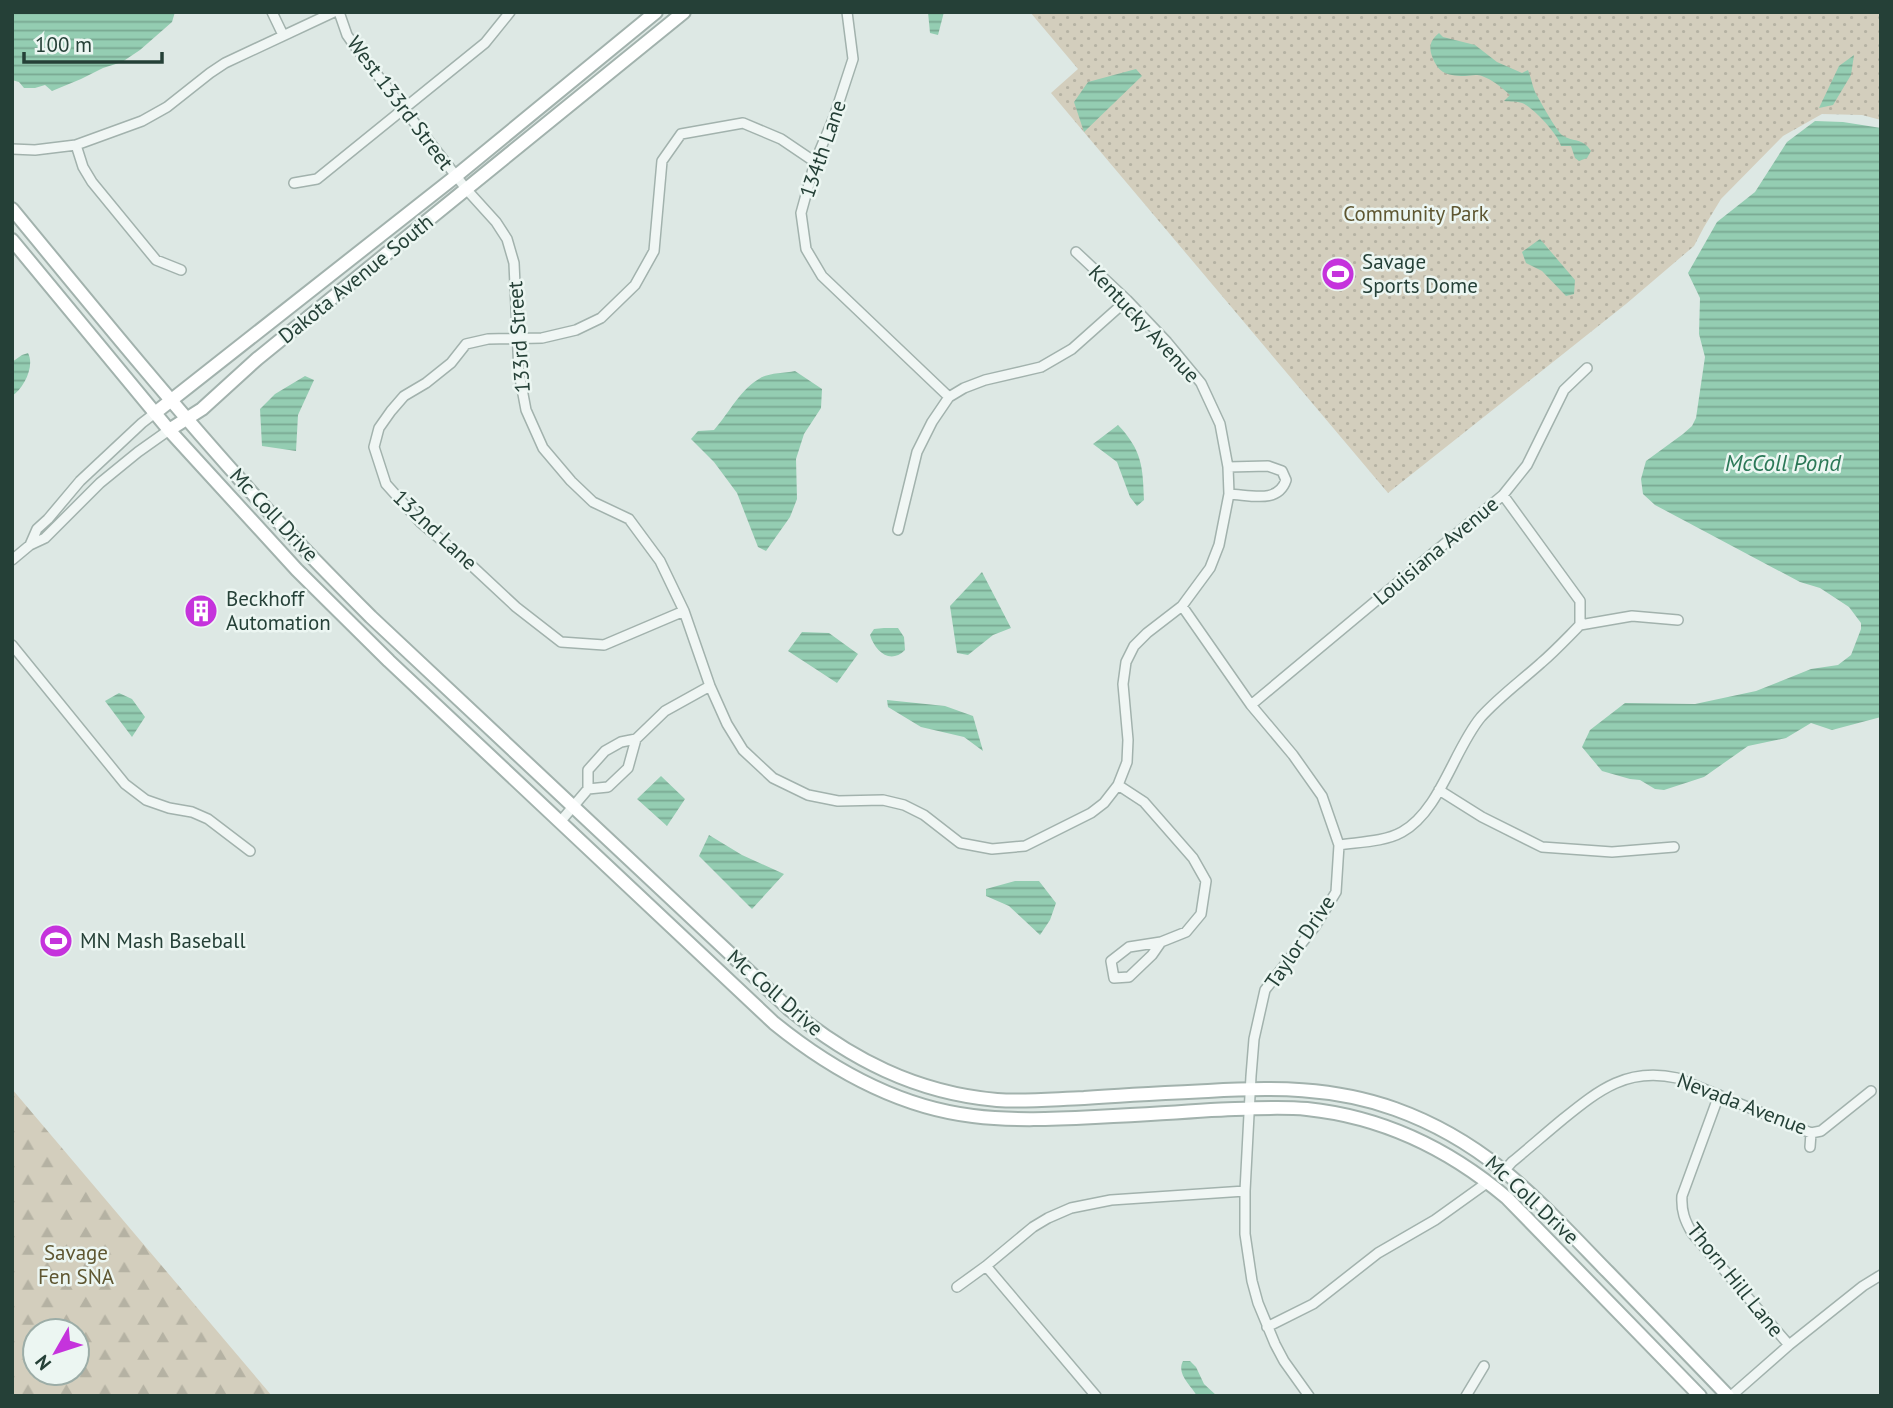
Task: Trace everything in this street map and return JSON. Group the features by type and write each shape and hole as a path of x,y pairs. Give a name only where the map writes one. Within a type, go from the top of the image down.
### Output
{"main road":[{"name":"Dakota Avenue South","path":"155,413 456,176 656,12"},
{"name":"Dakota Avenue South","path":"169,430 202,409 257,359 684,12"},
{"name":"Mc Coll Drive","path":"12,209 186,419 254,496 371,617 788,1008 840,1047 893,1075 934,1088 998,1100 1288,1088 1352,1096 1393,1108 1451,1134 1505,1170 1730,1396"},
{"name":"Mc Coll Drive","path":"12,240 169,430 240,510 320,593 389,661 791,1036 830,1064 884,1092 908,1101 972,1116 1061,1119 1286,1108 1346,1115 1389,1127 1457,1160 1488,1182 1521,1211 1700,1396"}],"street":[{"path":"272,12 283,35"},
{"path":"12,149 35,150 76,145 156,115 218,68 334,12"},
{"name":"West 133rd Street","path":"340,12 347,35 467,190"},
{"path":"294,183 317,180 485,43 510,12"},
{"name":"134th Lane","path":"847,12 853,59 834,117 815,162 801,213 806,250 822,276 949,397"},
{"name":"132nd Lane","path":"684,611 604,645 561,642 516,607 421,523 386,484 374,447 379,428 404,396 451,363 466,344 488,339 542,338 576,330 601,318 635,285 654,251 662,161 681,134 743,123 781,139 815,162"},
{"path":"76,145 83,167 92,182 156,260 181,270"},
{"name":"133rd Street","path":"467,190 496,222 507,239 514,263 519,373 526,410 543,447 571,481 593,502 629,519 660,561 684,611 710,686"},
{"name":"Kentucky Avenue","path":"710,686 743,750 773,778 808,795 838,801 883,800 904,805 924,815 960,843 992,849 1024,846 1091,814 1104,803 1118,785 1127,762 1128,740 1123,684 1126,662 1134,646 1182,606 1210,568 1219,545 1229,494 1228,467 1220,424 1200,383 1167,342 1076,252"},
{"path":"898,530 917,452 932,422 949,397 985,380 1041,367 1072,349 1127,300"},
{"name":"Louisiana Avenue","path":"1251,705 1503,495 1527,465 1564,390 1587,368"},
{"name":"Dakota Avenue South","path":"30,545 37,529 80,481 155,413"},
{"name":"Dakota Avenue South","path":"12,560 30,545 45,538 100,483 169,430"},
{"path":"1228,467 1268,466 1282,471 1286,480 1283,489 1273,496 1229,494"},
{"path":"1503,495 1580,601 1580,625"},
{"name":"Taylor Drive","path":"1182,606 1251,705 1293,755 1322,796 1339,845 1336,892 1316,925 1265,990 1254,1039 1245,1191 1245,1234 1258,1303 1284,1361 1309,1396"},
{"path":"1339,845 1380,839 1402,832 1420,818 1479,720 1496,701 1580,625 1632,616 1678,620"},
{"path":"12,645 125,784 146,800 208,819 250,851"},
{"path":"588,789 608,787 628,768 636,739 665,711 710,686"},
{"path":"561,822 588,789 588,770 605,751 621,742 636,739"},
{"path":"1118,785 1144,802 1193,858 1206,881 1201,914 1186,932 1161,942 1129,947 1111,961 1114,978 1129,977 1152,955 1161,942"},
{"path":"1439,790 1482,817 1542,847 1612,852 1674,847"},
{"name":"Nevada Avenue","path":"1505,1170 1596,1092 1631,1078 1662,1075 1677,1078 1811,1133 1822,1130 1871,1091"},
{"name":"Thorn Hill Lane","path":"1719,1095 1682,1196 1685,1220 1692,1233 1789,1345"},
{"path":"1810,1147 1811,1133"},
{"path":"1267,1327 1313,1304 1368,1261 1435,1220 1488,1182"},
{"path":"957,1287 1033,1227 1048,1217 1071,1208 1111,1200 1245,1191"},
{"path":"986,1266 1096,1396"},
{"path":"1730,1396 1789,1345 1863,1286 1881,1275"},
{"path":"1466,1396 1484,1366"}],"green space":[{"name":"Community Park","path":"1030,12 1881,12 1881,120 1862,115 1822,114 1783,136 1721,199 1694,246 1626,304 1388,493 1051,93 1078,69"},
{"name":"Savage Fen SNA","path":"12,1089 272,1396 12,1396"}],"water":[{"path":"12,12 175,12 172,22 122,62 52,91 45,85 24,88 19,82 12,80"},
{"path":"928,12 944,12 938,35 930,33"},
{"path":"1439,33 1443,37 1475,45 1497,62 1522,73 1528,70 1535,92 1556,128 1562,135 1588,147 1591,151 1587,158 1579,161 1575,158 1571,146 1561,146 1550,128 1527,106 1520,102 1504,101 1510,95 1493,82 1480,75 1452,75 1439,69 1430,47"},
{"path":"1854,55 1851,75 1833,105 1819,108 1839,66"},
{"path":"1136,69 1142,76 1084,132 1074,102 1088,82"},
{"name":"McColl Pond","path":"1815,121 1881,128 1881,717 1832,730 1811,723 1786,738 1748,746 1704,777 1664,790 1655,789 1640,780 1602,771 1582,747 1590,730 1625,703 1695,704 1756,691 1811,669 1838,665 1851,655 1861,629 1861,623 1849,607 1820,588 1800,582 1655,505 1643,494 1641,479 1646,461 1683,434 1696,418 1705,357 1699,334 1700,298 1688,273 1717,222 1755,192 1787,142"},
{"path":"1540,239 1575,280 1574,294 1566,296 1542,271 1526,263 1522,252"},
{"path":"28,353 30,364 27,376 21,388 12,396 12,362"},
{"path":"795,371 822,389 821,408 804,434 796,459 797,499 790,517 766,551 758,547 737,493 714,462 691,439 698,431 714,430 741,394 754,382 762,377"},
{"path":"305,376 314,380 298,415 296,451 262,446 260,409 275,394"},
{"path":"1118,425 1132,443 1140,460 1144,500 1137,506 1130,497 1117,462 1093,444"},
{"path":"982,572 1011,628 993,635 968,655 957,653 950,606"},
{"path":"898,628 904,637 905,650 894,656 879,651 870,635 874,629"},
{"path":"802,632 829,633 858,654 837,683 788,651"},
{"path":"119,693 132,699 145,717 132,737 105,701"},
{"path":"887,700 945,706 973,716 983,751 964,737 921,727 888,707"},
{"path":"661,776 685,799 667,826 637,799"},
{"path":"709,835 742,855 784,874 752,909 699,856"},
{"path":"1015,881 1039,881 1056,903 1050,920 1040,935 1009,906 986,896 986,889"},
{"path":"1183,1361 1190,1361 1196,1367 1204,1384 1217,1396 1197,1396 1181,1370"}],"place":[{"name":"Savage Sports Dome","path":"1338,274"},
{"name":"Beckhoff Automation","path":"201,611"},
{"name":"MN Mash Baseball","path":"56,941"}]}
